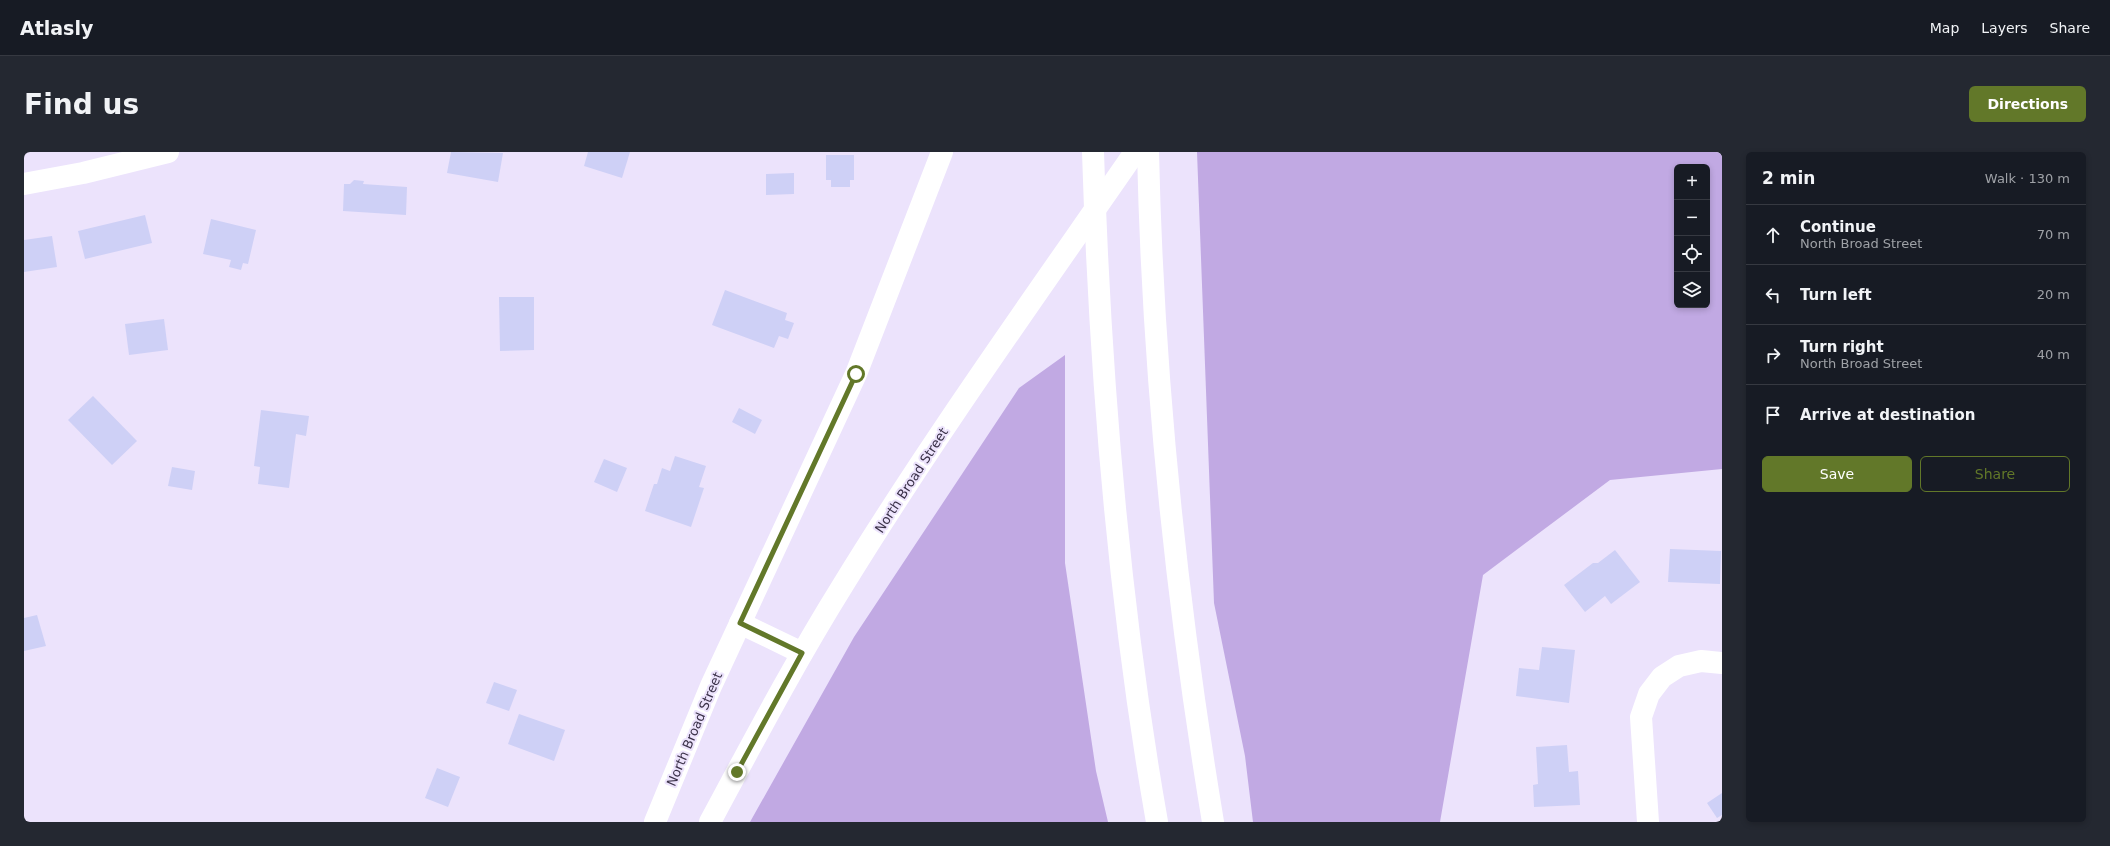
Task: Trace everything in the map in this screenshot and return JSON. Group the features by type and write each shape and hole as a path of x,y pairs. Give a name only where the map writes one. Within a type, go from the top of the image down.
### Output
{"main road":[{"path":"24,184 82,173 168,152"},
{"name":"North Broad Street","path":"656,822 691,734 740,623 856,374 942,152"},
{"path":"1093,152 1098,296 1111,476 1130,646 1157,822"},
{"name":"North Broad Street","path":"710,822 802,653 843,585 901,495 1135,152"},
{"path":"1148,152 1158,361 1171,522 1191,684 1213,822"},
{"path":"740,623 802,653"},
{"path":"1648,822 1641,717 1648,694 1662,677 1679,666 1701,661 1722,663"}],"shaded area":[{"path":"1197,152 1722,152 1722,469 1610,480 1483,575 1440,822 1253,822 1245,756 1214,603"},
{"path":"1065,355 1065,563 1096,771 1108,822 750,822 854,637 1019,388"}],"building":[{"path":"451,152 503,153 498,182 447,173"},
{"path":"588,152 630,152 622,178 584,166"},
{"path":"826,155 854,155 854,180 850,180 850,187 831,187 831,180 826,180"},
{"path":"794,173 794,194 766,195 766,174"},
{"path":"354,180 364,181 363,184 407,187 406,215 343,211 344,184 350,184"},
{"path":"145,215 152,243 85,259 78,231"},
{"path":"211,219 256,230 248,264 243,263 241,270 229,267 231,260 203,254"},
{"path":"52,236 57,267 24,272 24,240"},
{"path":"725,290 787,313 785,320 794,323 788,339 779,336 774,348 712,325"},
{"path":"499,297 534,297 534,350 500,351"},
{"path":"164,319 168,350 129,355 125,324"},
{"path":"93,396 137,441 112,465 68,420"},
{"path":"739,408 762,420 755,434 732,422"},
{"path":"261,410 309,416 306,436 296,434 289,488 258,484 260,467 254,466"},
{"path":"675,456 706,466 699,487 704,488 691,527 645,511 654,484 657,484 662,468 670,471"},
{"path":"604,459 627,468 617,492 594,482"},
{"path":"172,467 195,471 192,490 168,486"},
{"path":"1670,549 1721,551 1720,584 1668,582"},
{"path":"1615,550 1640,582 1611,604 1605,596 1585,612 1564,585 1593,563 1598,563"},
{"path":"37,615 46,646 24,651 24,618"},
{"path":"1542,647 1575,650 1569,703 1516,696 1519,668 1539,670"},
{"path":"494,682 517,690 509,711 486,703"},
{"path":"519,714 565,730 554,761 508,744"},
{"path":"1567,745 1569,772 1578,771 1580,805 1534,807 1533,785 1538,784 1536,747"},
{"path":"437,768 460,777 448,807 425,798"},
{"path":"1722,793 1722,815 1717,818 1707,803"}],"route":[{"path":"737,772 802,653 740,623 856,374"}]}
